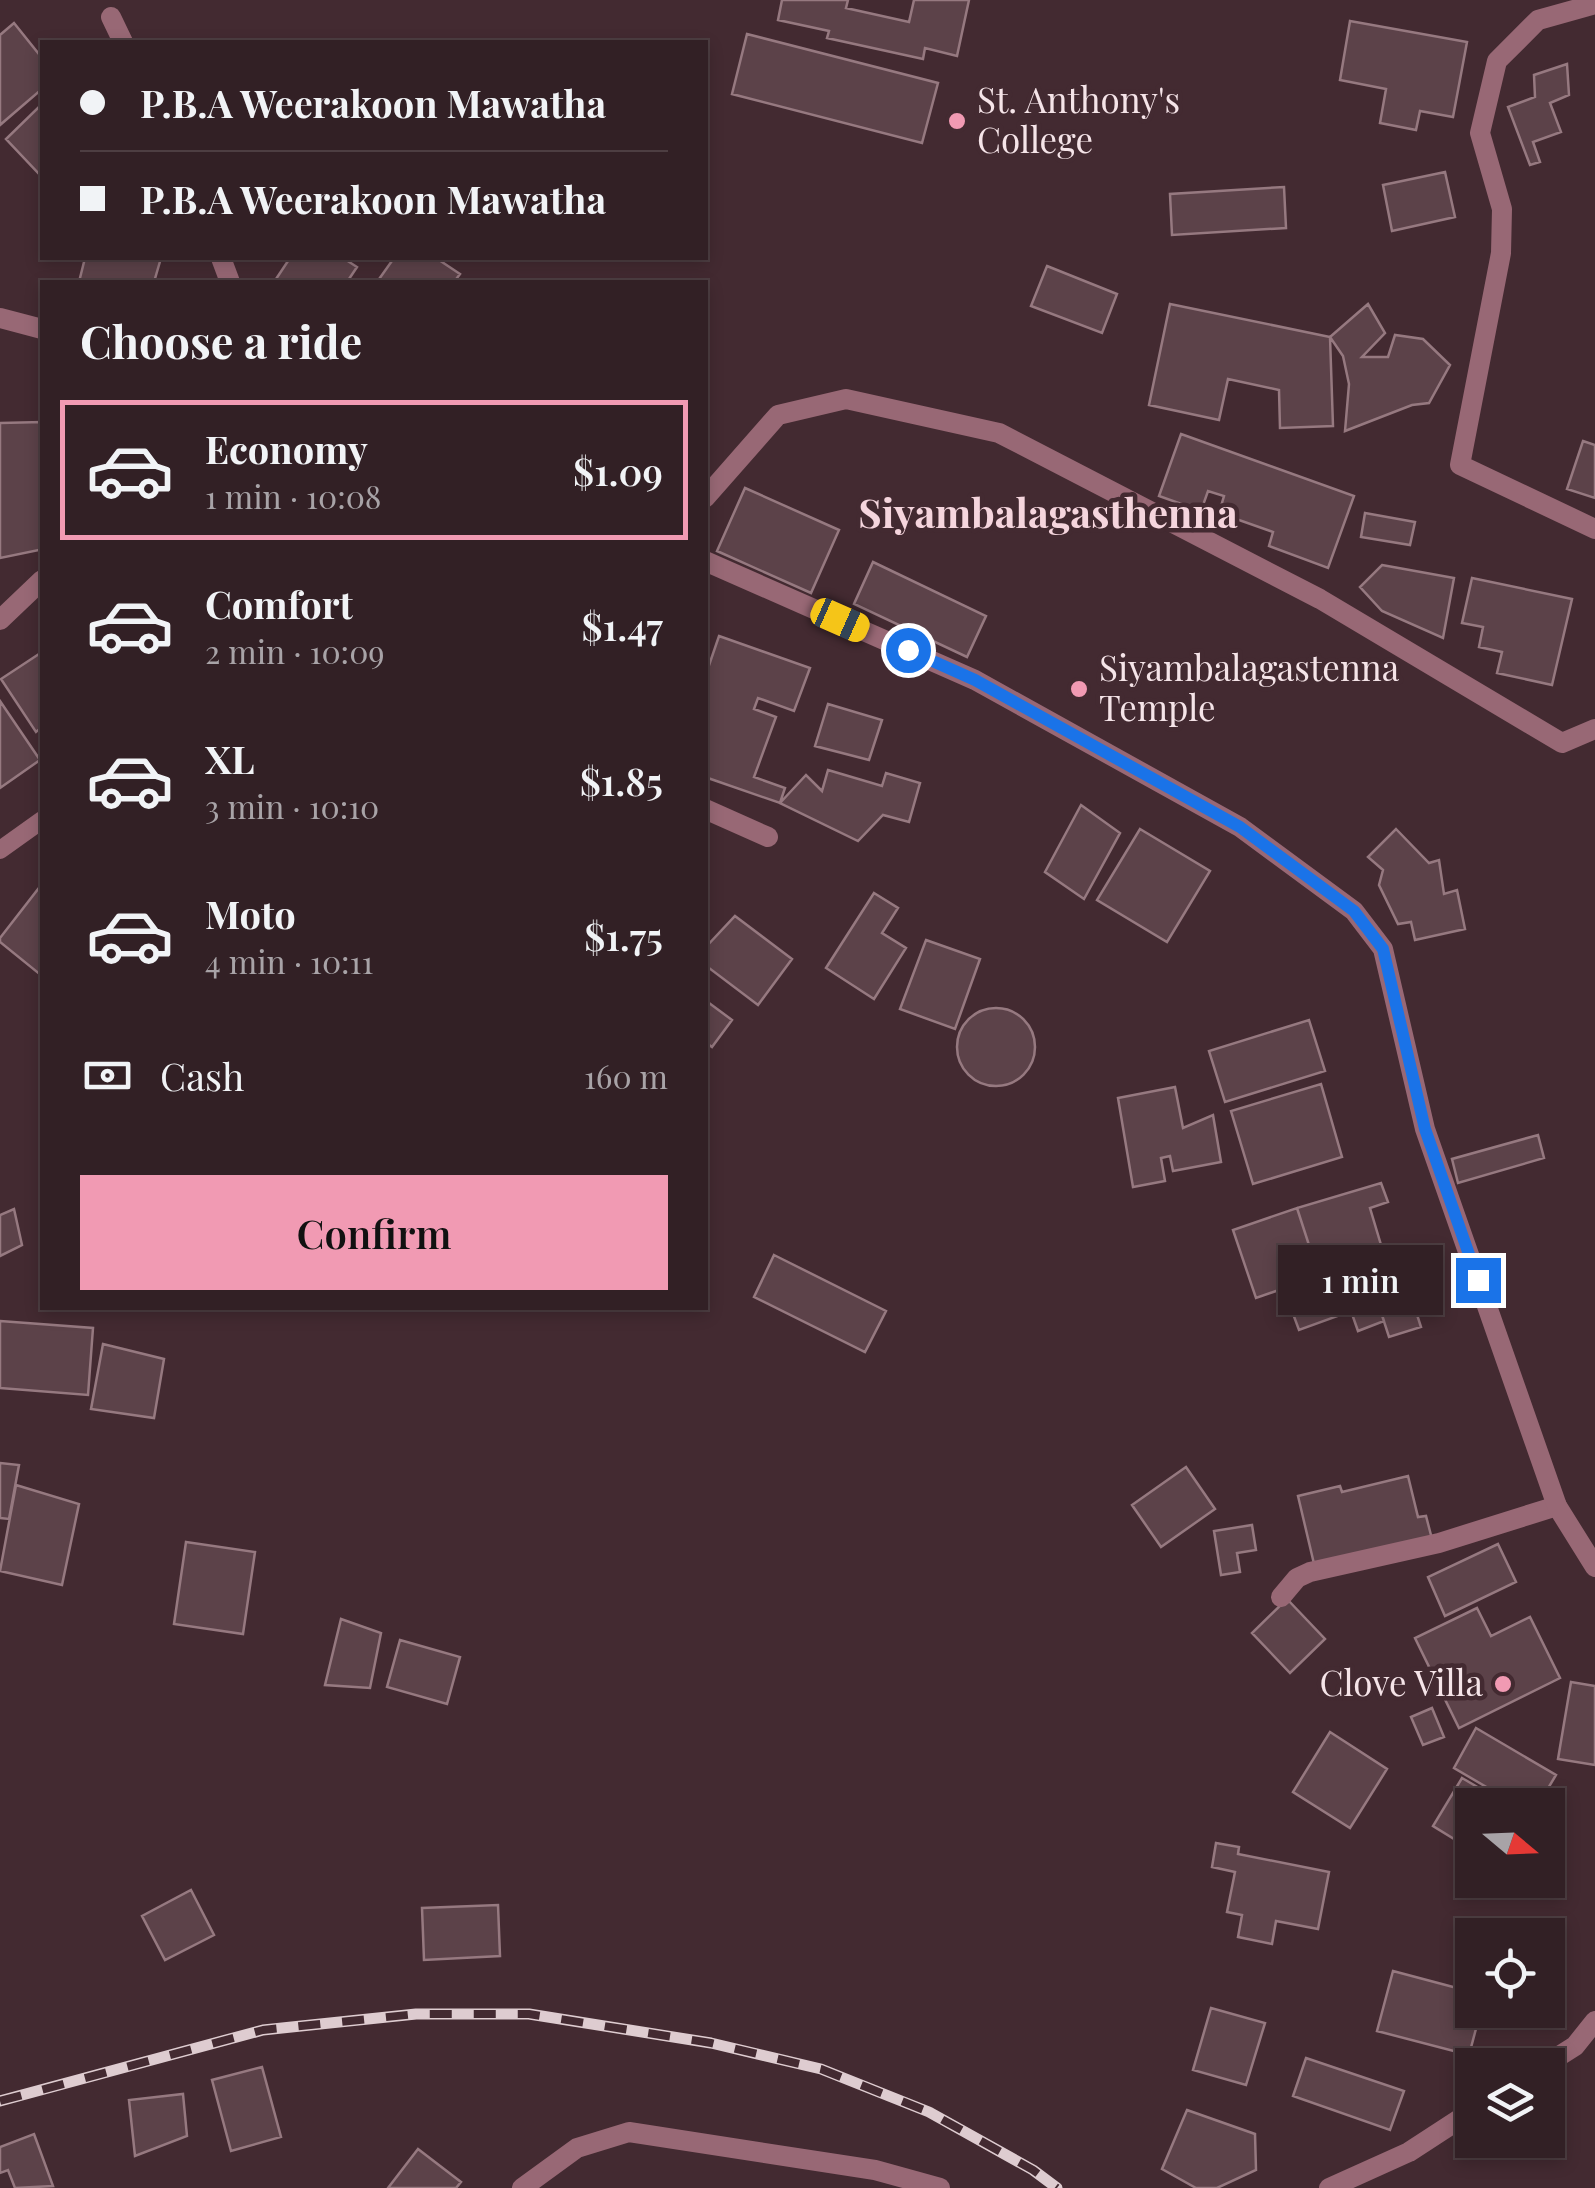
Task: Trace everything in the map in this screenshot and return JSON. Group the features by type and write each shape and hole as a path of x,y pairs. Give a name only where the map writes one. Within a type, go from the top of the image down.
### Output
{"street":[{"path":"1595,4 1538,20 1496,61 1480,132 1502,209 1501,253 1460,464 1595,530"},
{"path":"111,17 122,40"},
{"path":"0,318 40,328"},
{"path":"708,495 778,416 846,399 999,433 1320,599 1562,744 1595,728"},
{"path":"708,562 975,680 1240,827 1354,911 1383,949 1425,1129 1557,1506 1595,1567"},
{"path":"0,620 40,582"},
{"path":"708,810 768,837"},
{"path":"1281,1597 1296,1578 1310,1572 1439,1543 1557,1506"},
{"path":"1565,2052 1595,2021"},
{"path":"1329,2188 1409,2152 1455,2122"},
{"path":"522,2188 577,2148 629,2132 875,2170 940,2188"}],"lane":[{"path":"0,850 40,821"}],"building":[{"path":"782,0 848,0 846,8 909,22 914,0 969,0 957,56 925,48 923,59 827,38 829,31 778,20"},
{"path":"1350,21 1467,42 1453,117 1420,111 1416,130 1380,123 1386,89 1340,80"},
{"path":"14,23 40,56 40,91 0,125 0,35"},
{"path":"747,34 938,83 922,143 732,94"},
{"path":"1567,64 1569,95 1550,103 1561,132 1533,142 1540,162 1530,165 1508,107 1535,97 1534,75"},
{"path":"40,106 40,175 6,139"},
{"path":"1445,172 1455,217 1392,231 1383,185"},
{"path":"1284,187 1286,228 1172,235 1170,194"},
{"path":"84,260 160,260 155,280 80,280"},
{"path":"289,260 346,260 357,267 348,280 275,280"},
{"path":"393,260 439,260 460,274 456,280 378,280"},
{"path":"1047,266 1117,294 1102,333 1031,306"},
{"path":"1170,304 1330,337 1333,426 1280,428 1279,390 1228,379 1219,420 1149,405"},
{"path":"1368,304 1385,333 1362,357 1388,357 1395,335 1423,339 1450,365 1429,403 1412,405 1345,431 1349,384 1343,356 1330,337"},
{"path":"40,422 39,550 0,558 0,423"},
{"path":"1181,434 1354,496 1328,568 1269,546 1273,532 1219,513 1224,496 1208,491 1201,511 1159,496"},
{"path":"1583,441 1595,445 1595,498 1567,489"},
{"path":"745,488 839,530 811,593 717,551"},
{"path":"1365,513 1415,522 1410,545 1361,537"},
{"path":"873,562 986,616 967,657 854,604"},
{"path":"1382,565 1454,578 1443,638 1382,611 1360,587"},
{"path":"1472,578 1572,599 1552,685 1497,673 1502,652 1479,647 1483,627 1462,623"},
{"path":"719,636 810,668 794,711 758,698 754,709 776,717 754,777 785,788 780,803 708,778 708,668"},
{"path":"39,654 40,729 36,732 1,679"},
{"path":"0,701 40,760 0,788"},
{"path":"828,704 882,720 869,760 815,746"},
{"path":"828,770 882,786 886,773 920,783 909,822 883,815 858,841 780,803 806,775 822,791"},
{"path":"1081,805 1120,833 1084,899 1045,872"},
{"path":"1140,829 1210,871 1167,942 1097,900"},
{"path":"1396,829 1429,863 1439,860 1444,894 1457,890 1465,929 1415,940 1411,922 1398,924 1379,885 1383,870 1368,857"},
{"path":"40,887 40,974 0,938"},
{"path":"874,893 898,908 882,933 906,948 874,999 826,968"},
{"path":"735,916 792,959 758,1005 708,967 708,945"},
{"path":"926,940 980,959 955,1029 900,1009"},
{"path":"708,1002 732,1020 712,1047 708,1044"},
{"path":"996,1008 1024,1019 1035,1047 1024,1075 996,1086 968,1075 957,1047 968,1019"},
{"path":"1309,1020 1325,1071 1225,1102 1209,1051"},
{"path":"1321,1084 1342,1157 1253,1184 1231,1111"},
{"path":"1175,1087 1183,1128 1213,1115 1221,1162 1173,1171 1170,1156 1161,1158 1165,1181 1133,1187 1118,1098"},
{"path":"1538,1135 1544,1158 1458,1183 1452,1159"},
{"path":"1381,1183 1388,1202 1370,1208 1387,1265 1368,1272 1384,1321 1358,1331 1351,1311 1299,1330 1289,1303 1306,1297 1301,1282 1319,1276 1297,1208"},
{"path":"1297,1208 1319,1276 1256,1298 1233,1230"},
{"path":"14,1209 22,1245 0,1256 0,1215"},
{"path":"774,1255 886,1311 865,1352 754,1297"},
{"path":"1400,1262 1421,1327 1389,1337 1368,1272"},
{"path":"0,1321 93,1328 88,1395 0,1388"},
{"path":"103,1344 164,1359 154,1418 91,1409"},
{"path":"0,1463 19,1465 9,1519 0,1518"},
{"path":"1186,1467 1215,1509 1161,1547 1132,1505"},
{"path":"1408,1476 1418,1517 1426,1516 1432,1539 1315,1568 1298,1496 1340,1486 1342,1492"},
{"path":"16,1485 79,1504 62,1585 0,1571"},
{"path":"1252,1525 1256,1550 1237,1553 1240,1572 1221,1575 1214,1531"},
{"path":"186,1542 255,1552 243,1634 174,1624"},
{"path":"1498,1544 1516,1582 1445,1616 1428,1577"},
{"path":"1287,1599 1325,1639 1290,1673 1252,1633"},
{"path":"1477,1608 1491,1636 1530,1617 1560,1678 1459,1728 1415,1638"},
{"path":"341,1619 381,1633 370,1688 325,1685"},
{"path":"400,1640 460,1657 447,1704 387,1687"},
{"path":"1571,1682 1595,1686 1595,1765 1558,1759"},
{"path":"1432,1708 1444,1737 1423,1745 1411,1717"},
{"path":"1476,1728 1556,1775 1548,1788 1488,1788 1454,1768"},
{"path":"1330,1732 1387,1769 1350,1828 1293,1792"},
{"path":"1462,1778 1479,1788 1456,1788"},
{"path":"1455,1790 1455,1840 1433,1826"},
{"path":"1216,1843 1239,1847 1238,1854 1329,1872 1318,1929 1276,1921 1272,1944 1238,1937 1242,1915 1227,1912 1235,1872 1212,1867"},
{"path":"191,1890 214,1935 165,1960 142,1916"},
{"path":"498,1905 500,1956 424,1960 422,1908"},
{"path":"1393,1971 1455,1987 1455,2028 1476,2028 1471,2048 1455,2048 1455,2051 1377,2031"},
{"path":"1211,2008 1265,2023 1246,2085 1193,2070"},
{"path":"1306,2058 1404,2091 1390,2130 1293,2096"},
{"path":"262,2067 281,2137 231,2151 212,2080"},
{"path":"183,2094 187,2136 135,2156 129,2100"},
{"path":"1187,2110 1255,2134 1256,2170 1217,2188 1196,2188 1162,2169"},
{"path":"34,2134 53,2186 15,2188 8,2170 0,2173 0,2147"},
{"path":"418,2149 461,2182 456,2188 388,2188"}],"railway":[{"path":"0,2101 263,2030 416,2014 529,2014 711,2043 821,2069 929,2112 1033,2170 1057,2188"}],"place":[{"name":"St. Anthony's College","path":"957,121"},
{"name":"Siyambalagastenna Temple","path":"1079,689"},
{"name":"Clove Villa","path":"1503,1684"}],"district":[{"name":"Siyambalagasthenna","path":"1048,514"}],"route":[{"path":"908,650 975,680 1240,827 1354,911 1383,949 1425,1129 1478,1280"}]}
